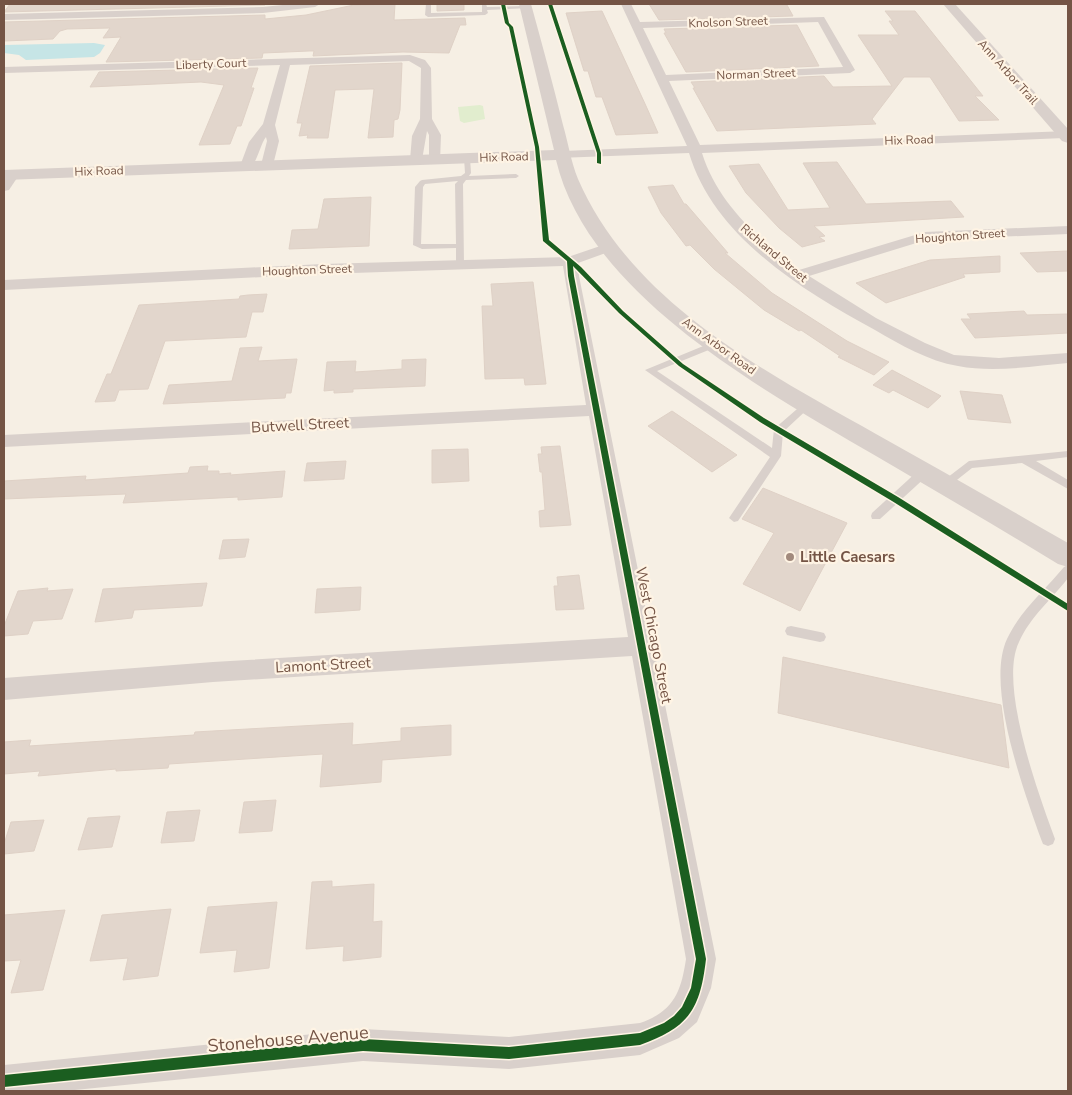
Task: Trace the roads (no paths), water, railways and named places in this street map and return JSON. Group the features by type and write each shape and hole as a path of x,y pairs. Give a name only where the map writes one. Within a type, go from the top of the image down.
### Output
{"main road":[{"name":"Ann Arbor Trail","path":"949,4 1066,136"},
{"name":"Ann Arbor Road","path":"525,6 563,155 577,197 609,247 633,275 713,345 806,405 1068,556"},
{"name":"Hix Road","path":"6,179 246,166 563,155"}],"street":[{"path":"4,17 263,10 315,4"},
{"name":"Richland Street","path":"626,4 694,148 701,171 722,204 753,238 797,275 886,330 942,357 972,362 1068,358"},
{"name":"Knolson Street","path":"636,24 821,19 850,70"},
{"name":"Liberty Court","path":"4,70 402,58 417,60 426,68 426,119"},
{"path":"246,166 255,142 269,125 286,61"},
{"name":"Norman Street","path":"662,78 850,70"},
{"path":"426,119 435,135 434,159"},
{"path":"416,160 418,136 426,119"},
{"path":"267,166 273,141 269,125"},
{"name":"Hix Road","path":"563,155 694,148 1066,136"},
{"name":"Houghton Street","path":"797,275 925,236 1068,230"},
{"name":"Houghton Street","path":"4,284 570,261 609,247"},
{"name":"West Chicago Street","path":"570,261 571,276 701,959 699,981 692,1003 685,1011"},
{"name":"Butwell Street","path":"4,441 597,410"},
{"name":"Lamont Street","path":"4,689 213,672 642,646"},
{"name":"Stonehouse Avenue","path":"4,1081 364,1046 510,1053 640,1039 660,1033 678,1020 685,1011"}],"lane":[{"path":"428,4 428,15 485,13 484,7 525,6"},
{"path":"460,264 459,184 468,173 467,158"},
{"path":"460,246 422,247 418,245 419,187 426,181 516,176"},
{"path":"713,345 650,370 776,456"},
{"path":"734,518 776,456 778,430 806,405"},
{"path":"944,484 969,465 1068,454"},
{"path":"1024,459 1068,484"},
{"path":"876,516 924,472"},
{"path":"1048,839 1029,788 1006,683 1009,649 1030,613 1049,596 1068,570"},
{"path":"791,631 820,637"}],"water":[{"path":"94,43 105,45 100,53 94,57 26,60 19,55 4,53 4,45"}],"place":[{"name":"Little Caesars","path":"790,557"}]}
